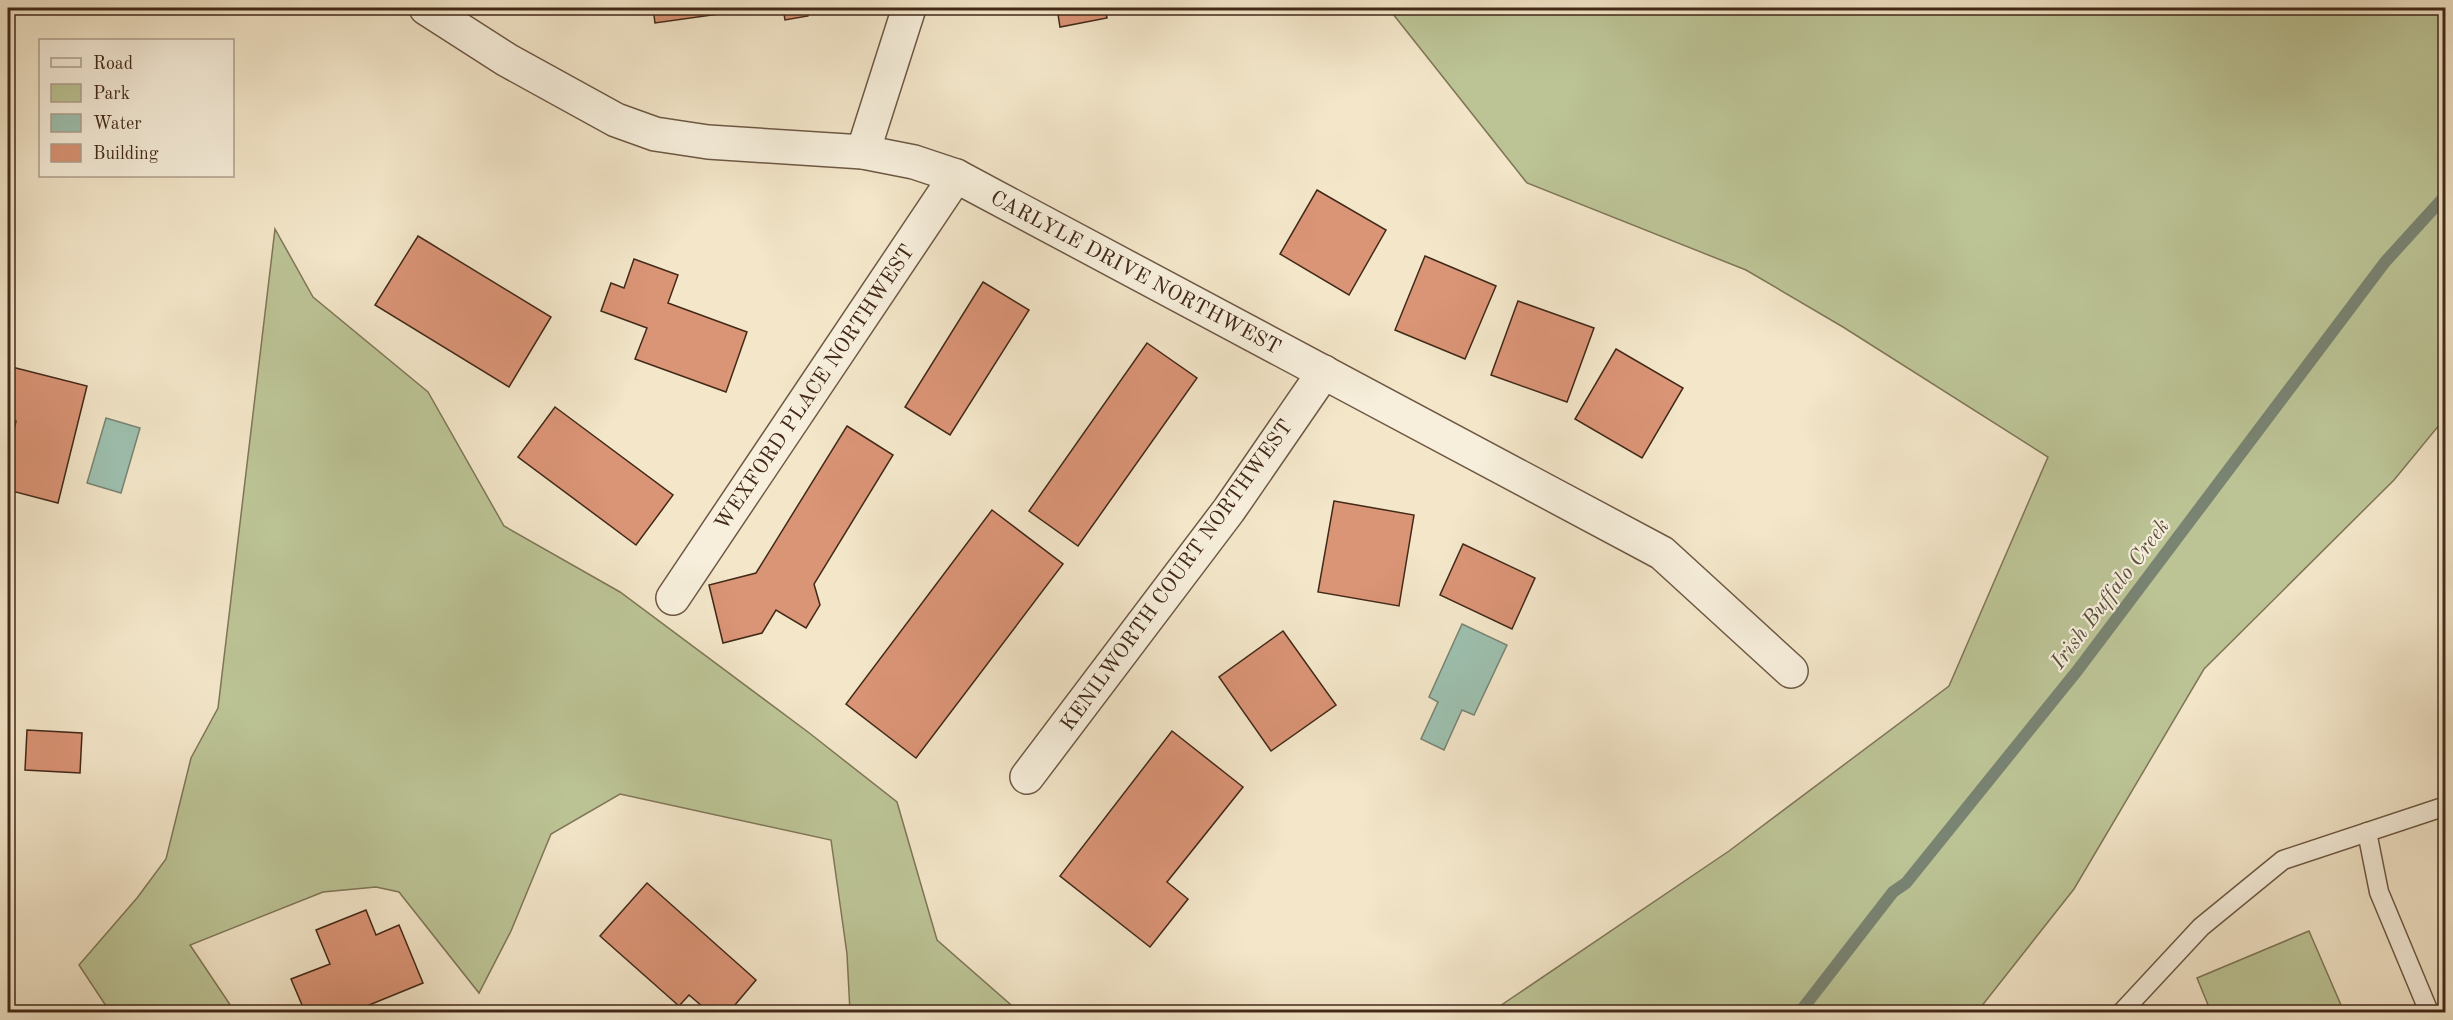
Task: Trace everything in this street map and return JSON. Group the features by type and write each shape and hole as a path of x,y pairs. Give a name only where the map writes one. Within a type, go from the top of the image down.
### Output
{"street":[{"name":"CARLYLE DRIVE NORTHWEST","path":"426,8 507,60 616,120 656,134 708,142 863,152 914,162 956,176 1662,554 1791,671"},
{"path":"863,152 909,8"},
{"name":"WEXFORD PLACE NORTHWEST","path":"673,598 956,176"},
{"name":"KENILWORTH COURT NORTHWEST","path":"1027,777 1229,510 1324,372"}],"lane":[{"path":"2122,1012 2201,927 2283,860 2445,806"},
{"path":"2367,832 2379,892 2429,1012"}],"green space":[{"path":"1395,8 2445,8 2445,418 2394,480 2204,669 2074,889 1977,1012 1495,1012 1497,1008 1729,851 1949,686 2048,457 1843,327 1746,270 1527,183 1393,14"},
{"path":"275,229 313,297 428,392 504,526 620,592 808,732 897,802 937,940 1019,1012 850,1012 847,954 831,840 620,794 551,834 511,931 479,993 399,892 376,887 323,892 190,945 235,1012 110,1012 79,965 137,898 166,859 191,758 218,708"},
{"path":"2309,931 2344,1012 2211,1012 2197,978"}],"water":[{"path":"106,418 140,428 121,493 87,483"},
{"path":"1462,624 1507,645 1474,715 1462,710 1444,750 1421,739 1438,702 1429,697"}],"building":[{"path":"653,8 762,8 655,23"},
{"path":"783,8 807,8 808,16 785,20"},
{"path":"1057,8 1138,8 1106,13 1107,18 1060,27"},
{"path":"1317,190 1386,230 1349,295 1280,254"},
{"path":"418,236 551,317 509,387 375,305"},
{"path":"1425,256 1496,286 1465,359 1395,330"},
{"path":"634,259 678,275 668,303 747,332 726,392 635,359 647,328 601,311 611,283 624,288"},
{"path":"983,282 1029,310 950,435 905,407"},
{"path":"1518,301 1594,328 1567,402 1491,375"},
{"path":"1147,343 1197,378 1078,546 1029,511"},
{"path":"1616,349 1683,388 1642,458 1575,419"},
{"path":"8,366 87,386 58,503 8,490 8,457 16,421 8,419"},
{"path":"555,407 673,495 636,545 518,457"},
{"path":"847,426 893,455 814,584 820,605 806,628 776,610 762,633 723,643 709,585 756,573"},
{"path":"1334,501 1414,515 1399,606 1318,592"},
{"path":"992,510 1063,564 916,758 846,704"},
{"path":"1463,544 1535,578 1512,629 1440,595"},
{"path":"1283,631 1336,705 1271,751 1219,677"},
{"path":"27,730 82,733 80,773 25,770"},
{"path":"1172,731 1243,787 1167,882 1188,899 1150,947 1060,876"},
{"path":"647,883 756,980 729,1012 709,1012 689,995 679,1006 600,936"},
{"path":"366,910 376,935 399,925 423,983 352,1012 305,1012 291,979 330,964 316,930"}],"waterway":[{"name":"Irish Buffalo Creek","path":"1800,1012 1893,892 1906,883 2077,671 2385,262 2446,195"}]}
